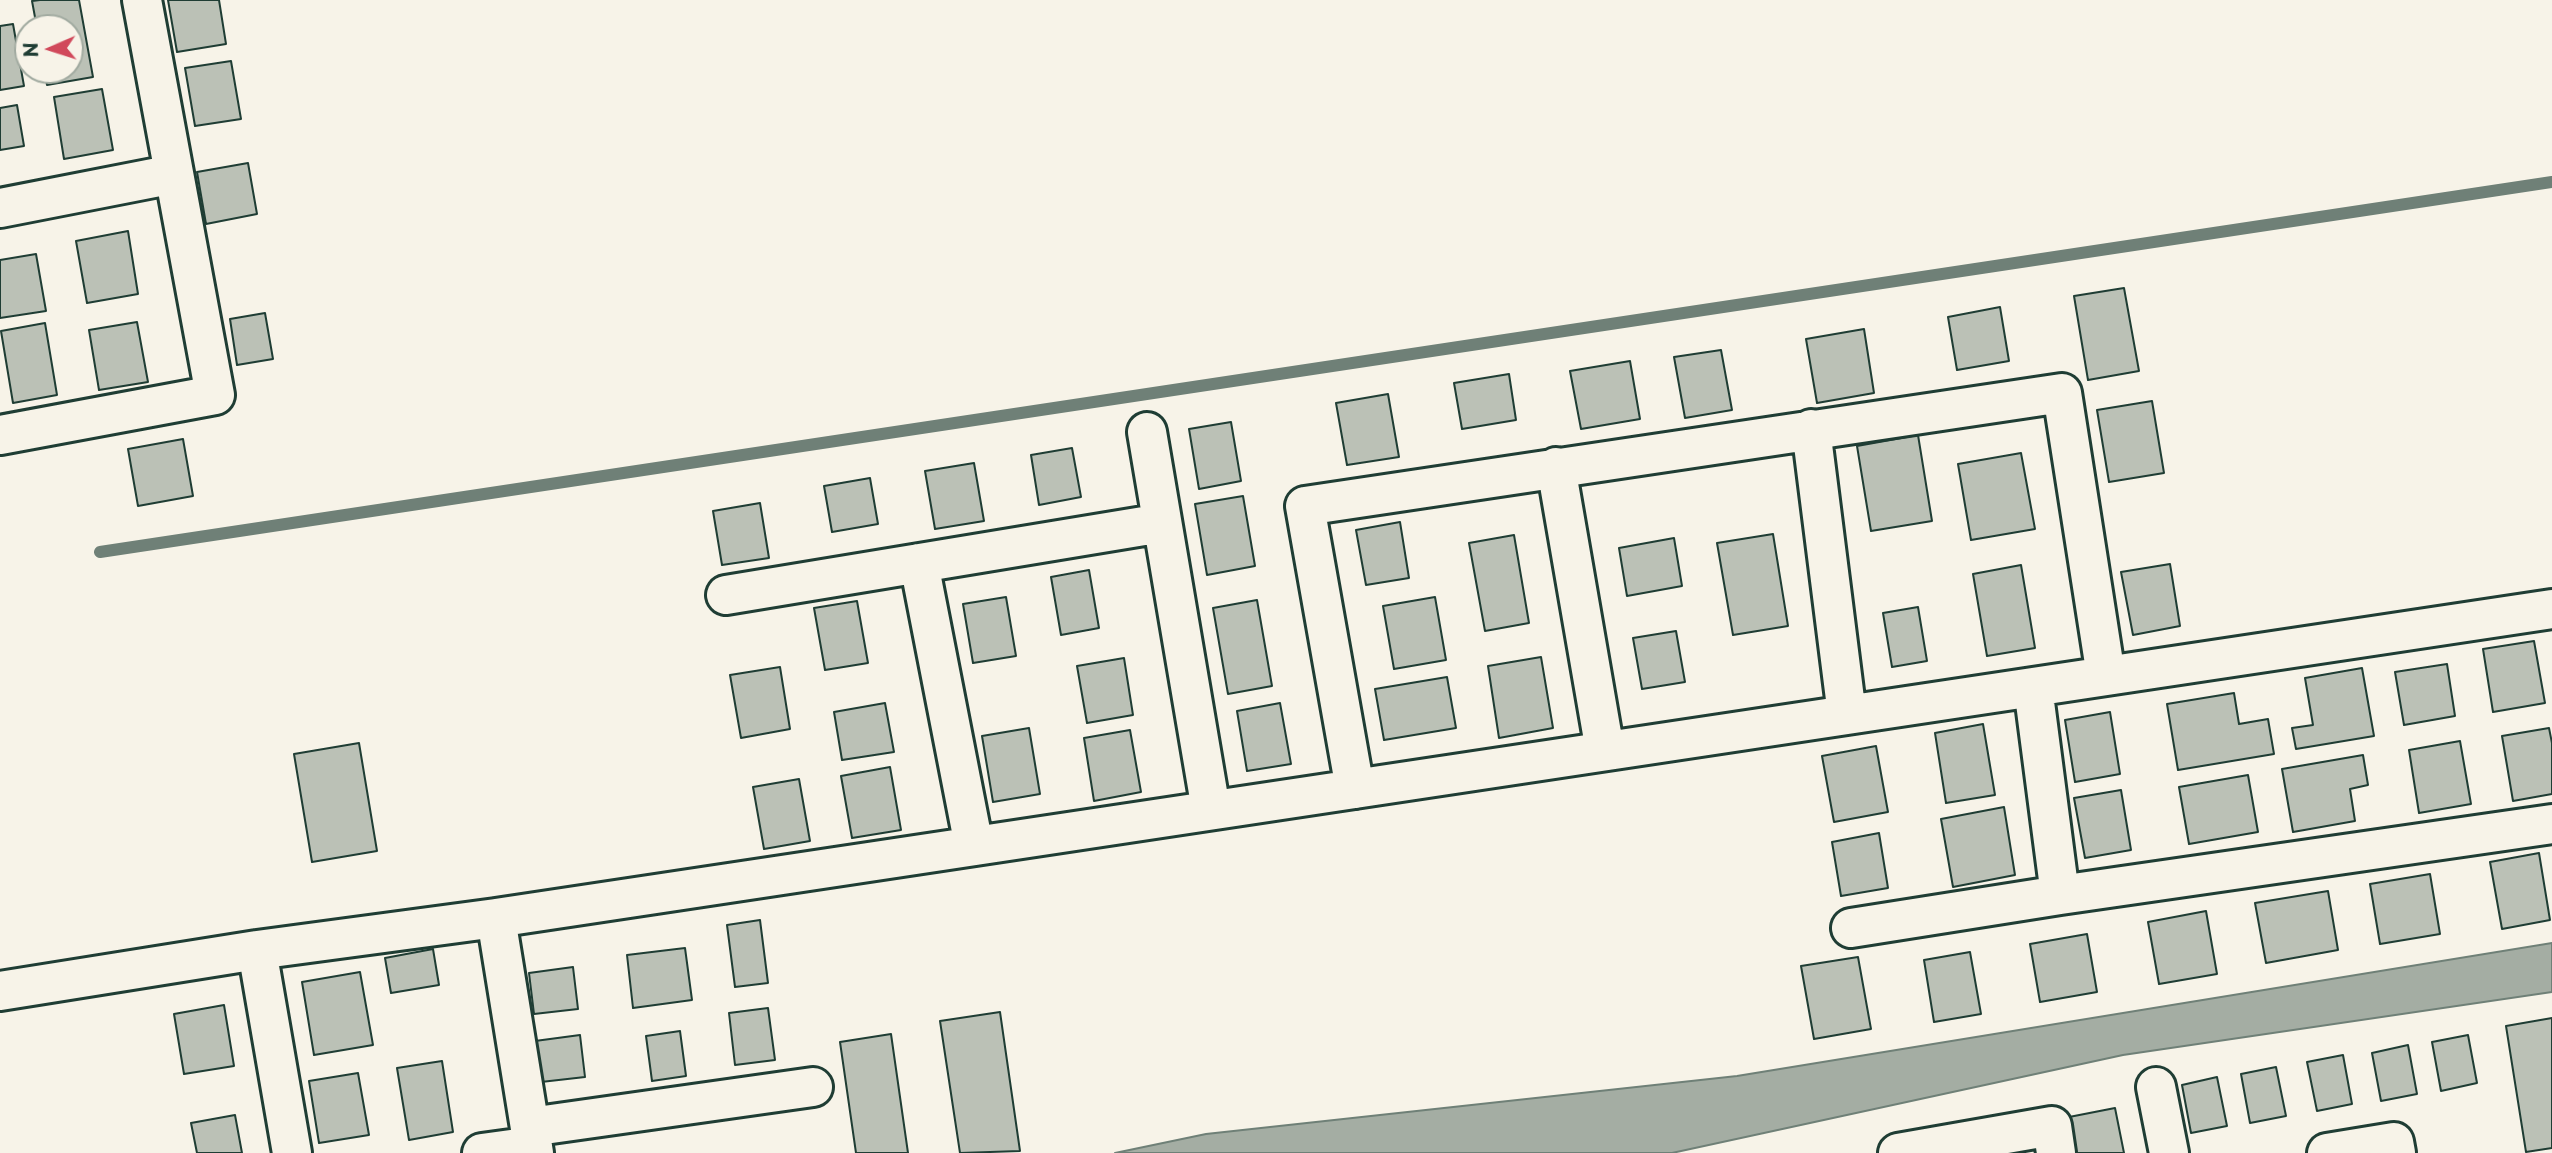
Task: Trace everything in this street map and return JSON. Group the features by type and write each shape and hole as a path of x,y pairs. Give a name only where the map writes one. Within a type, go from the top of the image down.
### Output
{"street":[{"path":"0,435 215,395 142,0"},
{"path":"0,208 174,174"},
{"path":"1355,789 1305,506 1556,467 2062,393 2106,676"},
{"path":"1811,429 1847,715"},
{"path":"1147,432 1211,810"},
{"path":"1556,467 1605,751"},
{"path":"726,595 1162,523"},
{"path":"919,564 974,846"},
{"path":"0,991 257,950 496,918 2552,609"},
{"path":"2033,687 2060,895"},
{"path":"1851,928 2552,824"},
{"path":"496,918 532,1142"},
{"path":"257,950 292,1153"},
{"path":"482,1153 813,1087"},
{"path":"2156,1087 2169,1153"},
{"path":"1898,1153 1936,1150 2052,1126 2056,1153"},
{"path":"2327,1153 2394,1142 2396,1153"}],"shaded area":[{"path":"2552,943 2552,992 2123,1055 1672,1153 1115,1153 1206,1134 1737,1076"}],"building":[{"path":"79,0 82,14 34,14 32,1"},
{"path":"168,0 219,0 226,44 177,52"},
{"path":"13,24 14,84 24,86 0,90 0,26"},
{"path":"84,28 93,77 84,79"},
{"path":"231,61 241,119 195,126 185,68"},
{"path":"102,89 113,150 64,159 54,97"},
{"path":"17,105 24,146 0,150 0,108"},
{"path":"248,163 257,214 206,224 197,172"},
{"path":"128,231 138,294 87,303 76,241"},
{"path":"36,254 46,311 0,318 0,260"},
{"path":"2124,288 2139,371 2088,380 2074,296"},
{"path":"2000,307 2009,361 1957,370 1948,317"},
{"path":"265,313 273,359 237,365 230,319"},
{"path":"137,322 148,382 99,390 89,330"},
{"path":"45,323 57,395 13,403 1,331"},
{"path":"1864,329 1874,393 1817,403 1806,339"},
{"path":"1721,350 1732,410 1685,418 1674,357"},
{"path":"1630,361 1640,419 1581,429 1570,371"},
{"path":"1509,374 1516,420 1462,429 1454,383"},
{"path":"1388,394 1399,457 1347,465 1336,403"},
{"path":"2152,401 2164,473 2109,482 2097,410"},
{"path":"1231,422 1241,481 1199,489 1189,429"},
{"path":"1918,435 1932,521 1871,531 1857,446"},
{"path":"183,439 193,496 138,506 128,449"},
{"path":"1072,448 1081,497 1039,505 1031,455"},
{"path":"2021,453 2035,529 1971,540 1958,464"},
{"path":"974,463 984,521 935,529 925,471"},
{"path":"870,478 878,524 832,532 824,486"},
{"path":"1243,496 1255,566 1207,575 1195,504"},
{"path":"760,503 769,558 722,565 713,511"},
{"path":"1400,522 1409,578 1366,585 1356,530"},
{"path":"1773,534 1788,626 1733,635 1717,543"},
{"path":"1514,535 1529,623 1485,631 1469,543"},
{"path":"1674,538 1682,586 1627,596 1619,548"},
{"path":"2170,564 2180,626 2133,635 2121,572"},
{"path":"2021,565 2035,648 1987,656 1973,574"},
{"path":"1089,570 1099,628 1061,635 1051,577"},
{"path":"1006,597 1016,656 973,663 963,604"},
{"path":"1435,597 1446,660 1394,669 1383,606"},
{"path":"1257,600 1272,686 1228,694 1213,608"},
{"path":"857,601 868,663 825,670 814,608"},
{"path":"1918,607 1927,661 1892,667 1883,613"},
{"path":"1676,631 1685,682 1642,689 1633,638"},
{"path":"2534,641 2545,703 2493,712 2483,649"},
{"path":"1541,657 1553,728 1499,738 1488,666"},
{"path":"1124,658 1133,715 1087,723 1077,666"},
{"path":"2447,664 2455,716 2404,725 2395,672"},
{"path":"780,667 790,729 741,738 730,675"},
{"path":"2362,668 2374,736 2296,749 2292,728 2313,725 2305,678"},
{"path":"1447,677 1456,728 1384,740 1375,689"},
{"path":"2234,693 2239,724 2268,719 2274,754 2178,770 2167,704"},
{"path":"885,703 894,752 842,760 834,712"},
{"path":"1280,703 1291,764 1247,771 1237,711"},
{"path":"2110,712 2120,774 2075,782 2065,720"},
{"path":"1983,724 1995,795 1946,803 1935,733"},
{"path":"1029,728 1040,794 993,802 982,736"},
{"path":"2549,728 2552,743 2552,794 2513,801 2502,736"},
{"path":"1130,730 1141,792 1094,801 1084,738"},
{"path":"2460,741 2471,804 2419,813 2409,750"},
{"path":"359,743 377,851 312,862 294,754"},
{"path":"1876,746 1888,812 1834,822 1822,756"},
{"path":"2363,755 2368,785 2350,789 2355,821 2293,832 2282,769"},
{"path":"890,767 901,830 852,838 841,776"},
{"path":"2248,775 2258,832 2189,844 2179,787"},
{"path":"799,779 810,841 764,849 753,787"},
{"path":"2121,790 2131,850 2085,858 2074,798"},
{"path":"2004,807 2015,875 1953,887 1941,819"},
{"path":"1879,833 1888,888 1841,896 1832,842"},
{"path":"2539,853 2550,920 2502,929 2490,862"},
{"path":"2430,874 2440,934 2380,944 2370,884"},
{"path":"2328,891 2338,950 2266,963 2255,903"},
{"path":"2206,911 2217,974 2159,984 2148,922"},
{"path":"760,920 768,983 735,987 727,925"},
{"path":"2087,934 2097,992 2040,1002 2030,944"},
{"path":"685,948 692,1000 633,1008 627,955"},
{"path":"433,949 439,985 391,993 385,958"},
{"path":"1970,952 1981,1014 1934,1022 1924,960"},
{"path":"1858,957 1871,1029 1814,1039 1801,966"},
{"path":"573,967 578,1009 534,1014 529,973"},
{"path":"360,972 373,1045 314,1055 302,982"},
{"path":"224,1005 234,1066 184,1074 174,1014"},
{"path":"768,1008 775,1060 735,1065 729,1013"},
{"path":"1000,1012 1020,1151 960,1153 940,1021"},
{"path":"2552,1018 2552,1148 2526,1152 2506,1026"},
{"path":"680,1031 686,1076 652,1081 646,1036"},
{"path":"891,1034 908,1153 856,1153 840,1042"},
{"path":"580,1035 585,1077 541,1082 535,1041"},
{"path":"2468,1035 2477,1083 2441,1091 2432,1042"},
{"path":"2408,1045 2417,1094 2381,1101 2372,1053"},
{"path":"2343,1055 2352,1104 2317,1111 2307,1062"},
{"path":"442,1061 453,1132 409,1140 397,1068"},
{"path":"2276,1067 2286,1116 2250,1123 2241,1074"},
{"path":"358,1073 369,1135 319,1143 309,1081"},
{"path":"2217,1077 2227,1126 2191,1133 2182,1085"},
{"path":"2115,1108 2124,1153 2071,1153 2064,1118"},
{"path":"235,1115 242,1153 197,1153 191,1123"}],"waterway":[{"path":"100,552 2552,182"}]}
